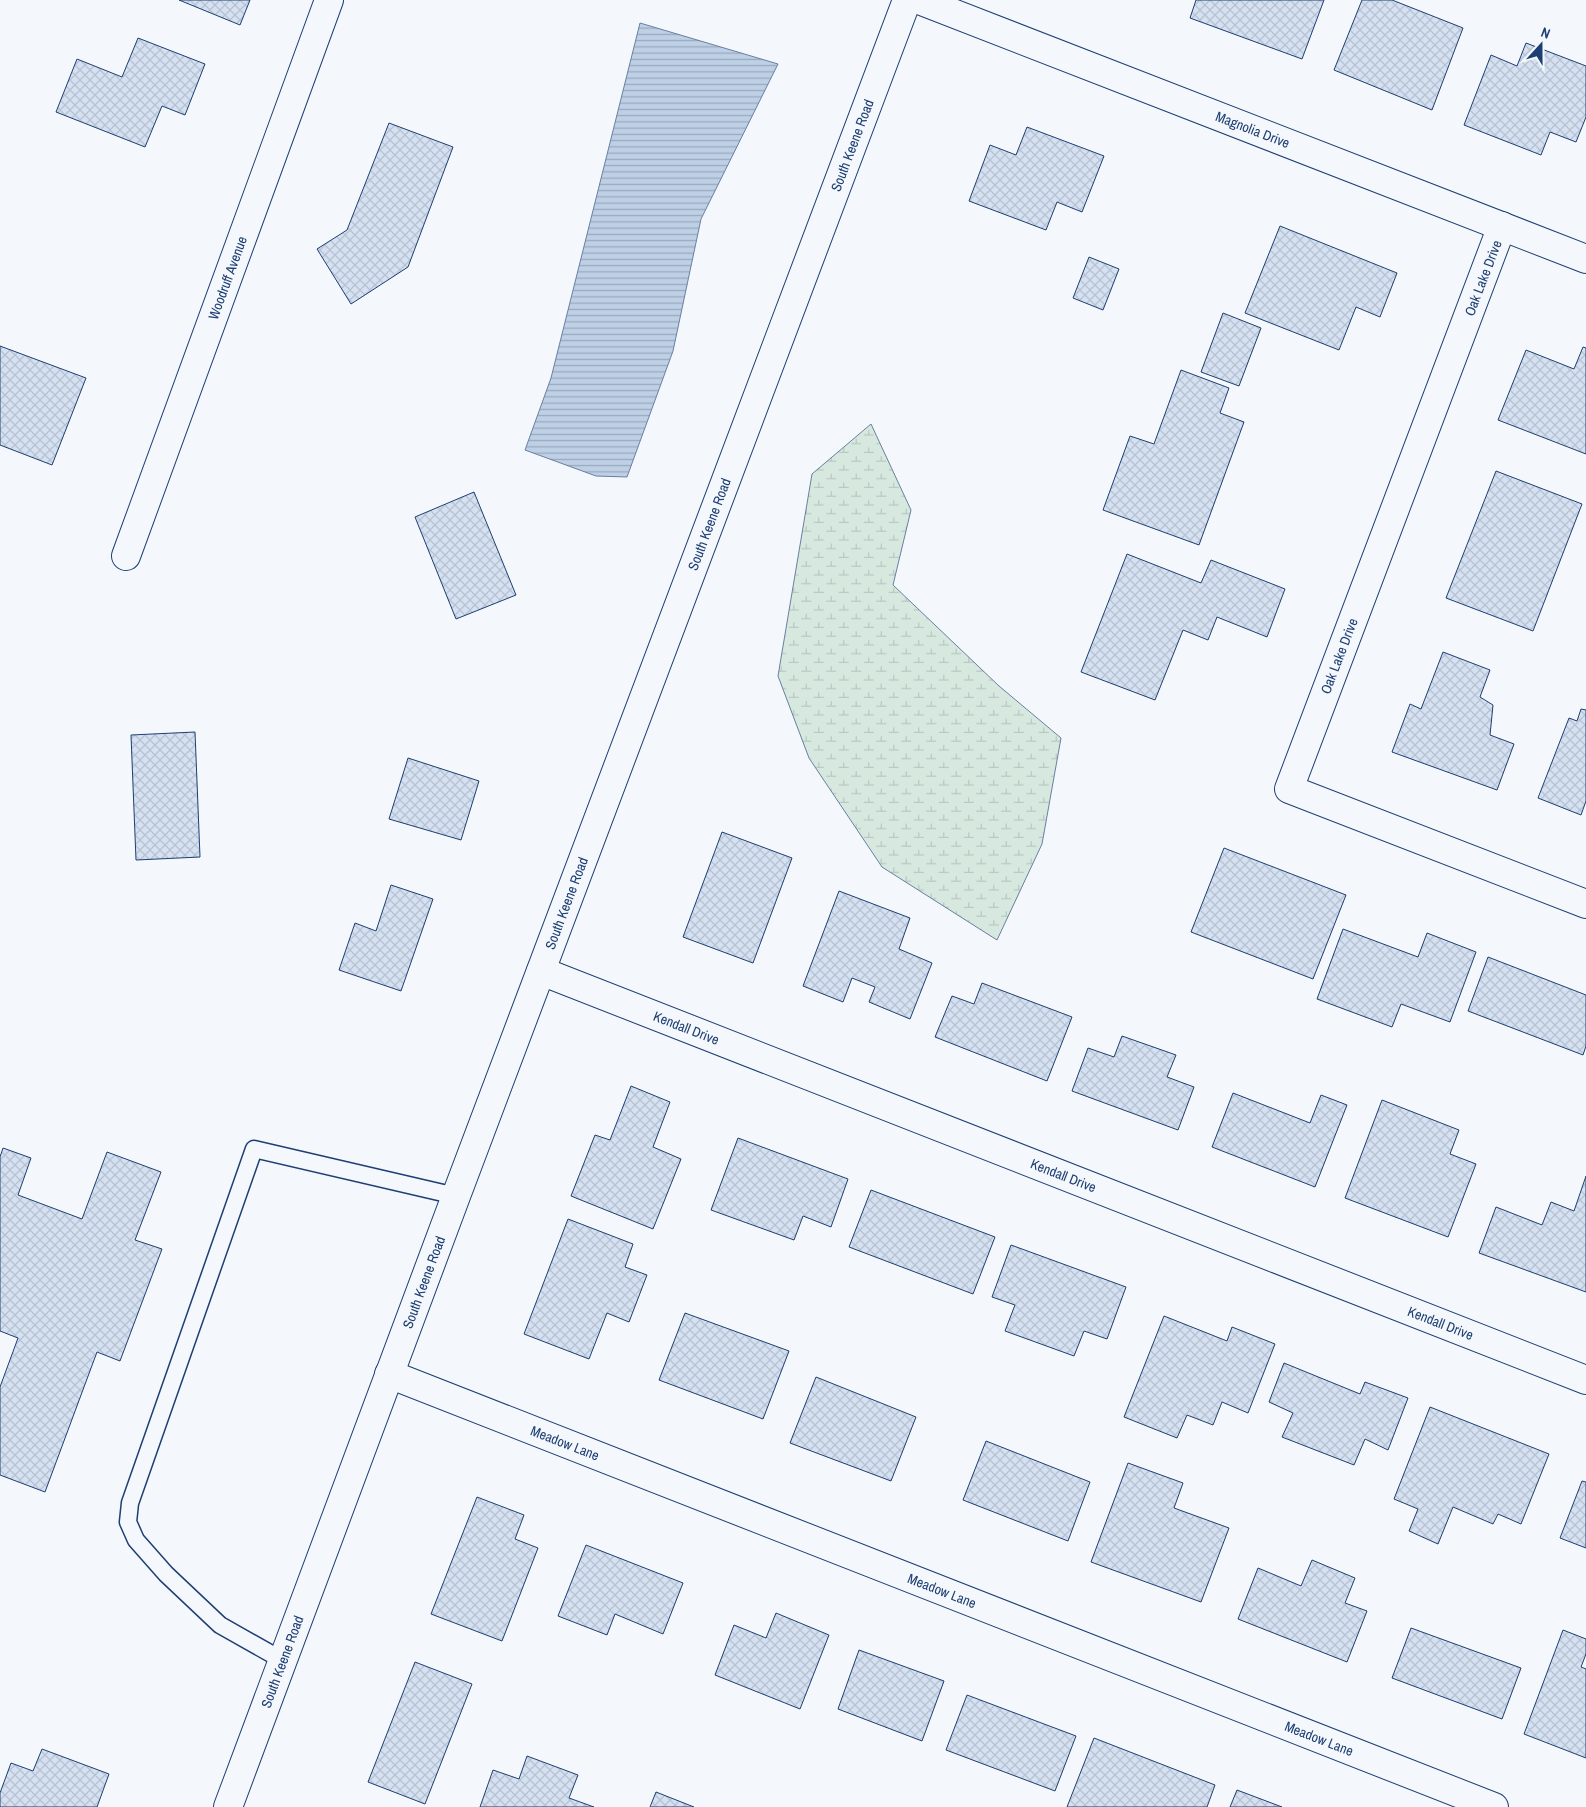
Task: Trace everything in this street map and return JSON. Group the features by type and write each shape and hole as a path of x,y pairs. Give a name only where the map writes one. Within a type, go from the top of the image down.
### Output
{"street":[{"name":"Woodruff Avenue","path":"126,556 329,0"},
{"name":"South Keene Road","path":"228,1807 389,1374 907,0"},
{"name":"Magnolia Drive","path":"919,0 1586,259"},
{"name":"Oak Lake Drive","path":"1502,226 1289,789 1586,904"},
{"name":"Kendall Drive","path":"541,971 1586,1380"},
{"name":"Meadow Lane","path":"389,1374 1494,1807"}],"lane":[{"path":"282,1660 220,1625 166,1574 136,1540 128,1522 130,1503 254,1149 456,1196"}],"green space":[{"path":"871,424 911,510 893,585 999,686 1061,738 1042,844 997,940 882,867 809,758 778,676 812,474"}],"water":[{"path":"640,23 778,64 701,219 673,351 627,477 596,476 525,450 551,378"}],"building":[{"path":"179,0 250,0 240,25"},
{"path":"1196,0 1324,0 1302,59 1190,18"},
{"path":"1362,0 1392,0 1463,28 1432,110 1334,70"},
{"path":"138,38 205,64 185,115 162,106 145,147 56,112 77,59 122,77"},
{"path":"1526,43 1586,66 1586,117 1576,142 1550,132 1541,155 1464,125 1491,55 1517,66"},
{"path":"389,123 453,147 408,267 351,304 317,249 347,230"},
{"path":"1027,127 1104,156 1082,212 1057,202 1046,230 969,201 990,145 1016,155"},
{"path":"1280,226 1397,273 1380,317 1356,307 1339,350 1245,313"},
{"path":"1089,257 1119,269 1103,310 1073,298"},
{"path":"1223,313 1261,328 1239,386 1201,372"},
{"path":"0,346 86,378 52,465 0,445"},
{"path":"1583,347 1586,348 1586,454 1498,420 1526,350 1574,369"},
{"path":"1181,370 1229,388 1220,413 1244,422 1199,545 1103,510 1130,436 1154,444"},
{"path":"1496,471 1582,504 1533,631 1446,598"},
{"path":"474,492 516,595 456,619 415,517"},
{"path":"1127,554 1201,583 1211,560 1285,589 1267,637 1217,617 1208,640 1183,630 1155,700 1081,672"},
{"path":"1443,652 1490,670 1480,697 1493,705 1490,735 1514,744 1497,790 1392,752 1410,704 1421,709"},
{"path":"1581,709 1586,710 1586,801 1581,815 1538,798 1569,718 1577,721"},
{"path":"195,732 200,857 136,860 131,735"},
{"path":"408,758 479,781 461,840 389,819"},
{"path":"722,832 792,858 753,963 683,937"},
{"path":"1224,848 1346,895 1313,979 1191,932"},
{"path":"391,885 433,899 401,991 339,970 355,923 376,931"},
{"path":"839,891 910,918 899,949 932,963 910,1019 869,1002 875,987 852,978 843,1002 803,986"},
{"path":"1343,929 1418,957 1427,933 1476,952 1450,1022 1401,1004 1392,1027 1317,999"},
{"path":"1488,957 1586,995 1586,1046 1583,1055 1468,1011"},
{"path":"982,983 1072,1017 1047,1081 935,1037 952,996 974,1004"},
{"path":"1122,1036 1176,1055 1167,1077 1194,1087 1178,1130 1072,1091 1088,1048 1114,1057"},
{"path":"631,1086 670,1102 653,1147 681,1159 653,1229 571,1196 595,1135 610,1140"},
{"path":"1233,1093 1310,1123 1321,1095 1347,1105 1315,1187 1212,1147"},
{"path":"1382,1100 1459,1130 1450,1154 1476,1164 1448,1237 1345,1198"},
{"path":"738,1138 848,1179 831,1227 803,1216 794,1240 711,1210"},
{"path":"3,1148 31,1158 18,1195 82,1219 107,1152 161,1172 135,1240 162,1249 120,1361 97,1352 45,1492 0,1475 0,1387 18,1338 0,1331 0,1157"},
{"path":"1586,1176 1586,1292 1479,1253 1496,1207 1542,1225 1551,1202 1574,1211"},
{"path":"871,1190 995,1237 973,1294 849,1247"},
{"path":"568,1219 633,1244 625,1267 647,1275 629,1322 607,1313 589,1359 524,1334"},
{"path":"1011,1245 1126,1287 1107,1339 1084,1331 1074,1356 1005,1331 1015,1305 992,1297"},
{"path":"685,1313 789,1351 763,1419 659,1380"},
{"path":"1164,1316 1227,1341 1232,1327 1275,1344 1248,1413 1222,1402 1213,1425 1187,1415 1177,1438 1124,1417"},
{"path":"1284,1363 1360,1394 1365,1382 1408,1398 1388,1450 1365,1439 1354,1465 1282,1437 1293,1413 1269,1402"},
{"path":"816,1377 916,1417 891,1481 790,1443"},
{"path":"1430,1407 1549,1454 1521,1524 1498,1514 1493,1524 1453,1507 1438,1544 1409,1531 1418,1509 1394,1499"},
{"path":"986,1441 1090,1482 1068,1541 963,1500"},
{"path":"1128,1463 1183,1483 1174,1508 1229,1528 1201,1602 1091,1562"},
{"path":"1582,1481 1586,1482 1586,1548 1560,1538"},
{"path":"477,1497 524,1515 515,1539 538,1548 502,1641 431,1614"},
{"path":"586,1545 683,1583 663,1634 615,1614 607,1635 558,1616"},
{"path":"1312,1560 1355,1578 1345,1603 1367,1611 1347,1662 1238,1619 1258,1568 1301,1586"},
{"path":"776,1613 829,1635 800,1709 715,1675 734,1625 766,1638"},
{"path":"1411,1628 1521,1668 1502,1719 1392,1678"},
{"path":"1563,1630 1586,1639 1586,1654 1581,1667 1586,1669 1586,1758 1524,1734"},
{"path":"859,1650 944,1681 922,1741 838,1709"},
{"path":"415,1662 472,1684 425,1804 368,1782"},
{"path":"967,1695 1076,1736 1055,1791 946,1750"},
{"path":"1094,1738 1215,1785 1207,1807 1067,1807"},
{"path":"42,1749 109,1774 97,1807 0,1807 0,1793 11,1763 33,1771"},
{"path":"527,1756 578,1775 569,1798 594,1807 480,1807 493,1770 519,1779"},
{"path":"1237,1790 1282,1807 1230,1807"},
{"path":"656,1792 694,1807 650,1807"}]}
